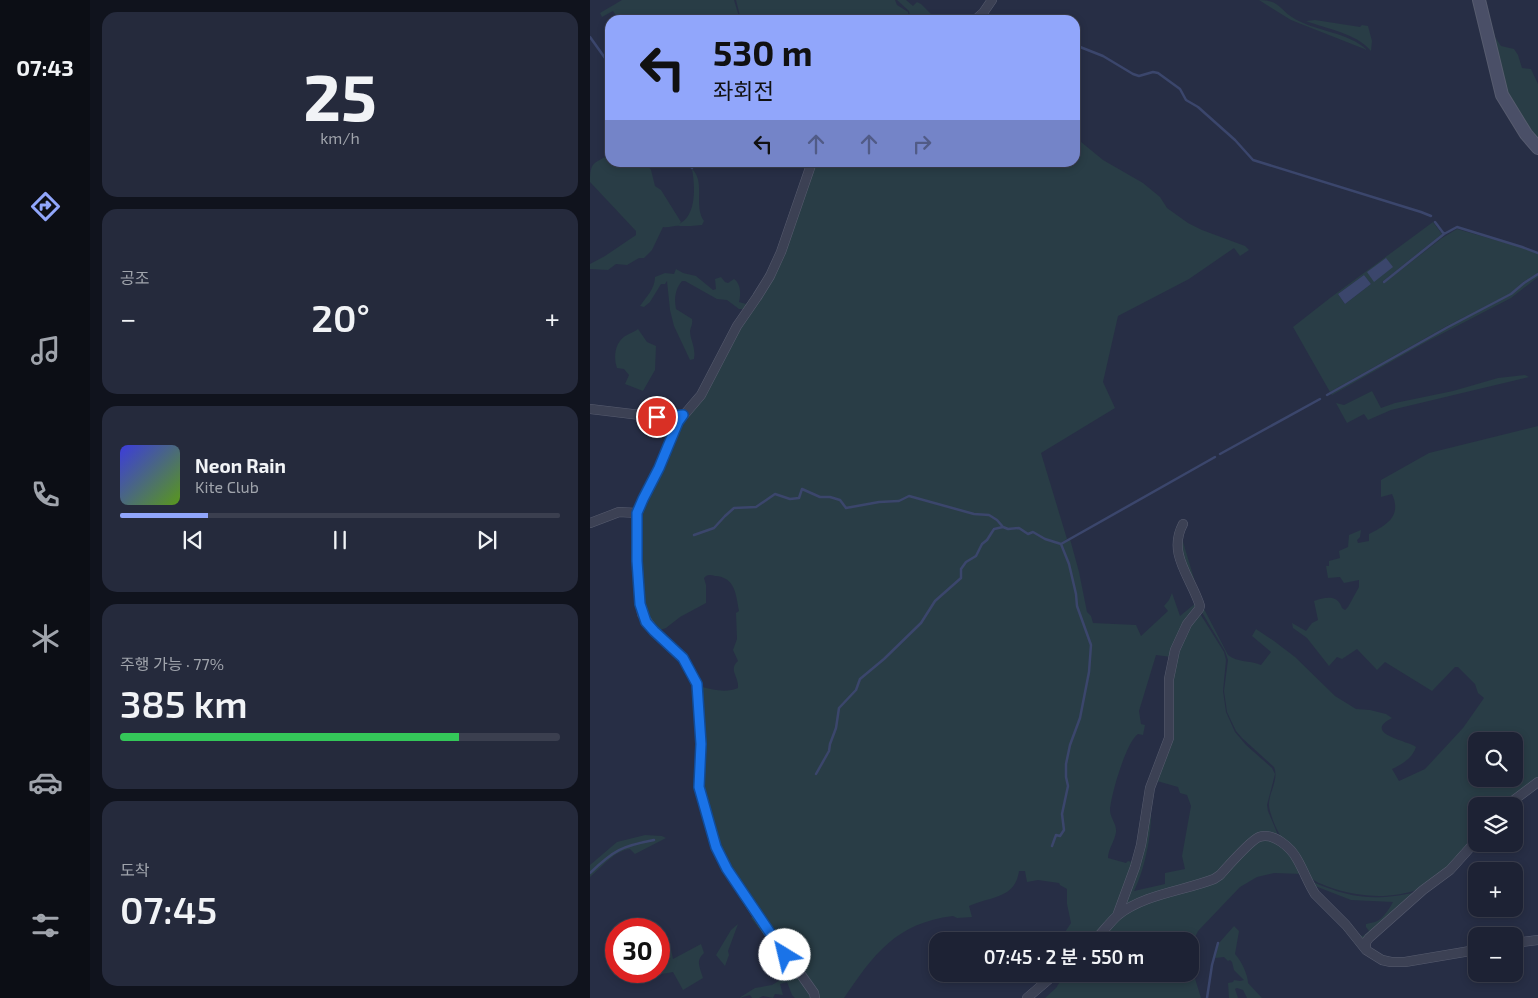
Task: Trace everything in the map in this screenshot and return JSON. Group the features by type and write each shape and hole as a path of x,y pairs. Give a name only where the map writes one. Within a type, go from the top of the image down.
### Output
{"main road":[{"path":"1479,0 1502,95 1521,127 1538,148"}],"street":[{"path":"981,15 992,0"},
{"path":"810,167 781,252 770,276 758,297 737,326 701,395 678,422 659,468 643,499 637,513 637,561 642,614 654,631 683,658 697,684 701,744 699,787 716,847 727,869 776,944 810,987 815,998"},
{"path":"590,410 657,417 683,415"},
{"path":"590,523 619,512 637,513"},
{"path":"1117,916 1141,845 1150,788 1169,738 1169,679 1175,650 1187,624 1200,606 1177,552 1179,531 1183,524"},
{"path":"1518,797 1538,782"},
{"path":"1102,932 1117,916 1144,901 1214,879 1252,842 1266,836 1276,839 1291,850 1315,894 1346,925 1366,950 1374,956 1391,962 1405,962 1468,951"},
{"path":"1366,950 1366,942 1369,938 1423,890 1450,870 1468,850"},
{"path":"1523,942 1538,940"},
{"path":"1027,998 1046,982"}],"shaded area":[{"path":"622,0 734,0 738,15 616,15 613,11 602,17 600,13"},
{"path":"736,0 895,0 897,5 908,12 908,15 740,15"},
{"path":"897,0 906,0 913,6 917,2 932,15 910,15 909,11"},
{"path":"1259,0 1266,0 1279,6 1290,16 1313,27 1351,39 1367,50 1291,20"},
{"path":"1485,0 1495,37 1501,46 1514,49 1522,68 1531,69 1538,84 1538,141 1528,130 1506,91"},
{"path":"1315,20 1360,27 1362,25 1368,26 1372,41 1371,51 1365,45 1341,32 1306,21"},
{"path":"1080,141 1103,160 1143,183 1160,197 1167,208 1188,223 1245,246 1249,250 1240,256 1234,248 1189,279 1118,316 1103,382 1115,408 1041,453 1067,539 1061,543 1045,539 1061,544 1066,553 1062,544 1070,539 1087,612 1091,616 1093,623 1136,625 1141,636 1168,611 1164,606 1172,593 1180,616 1197,602 1198,605 1171,657 1156,655 1139,711 1141,724 1145,725 1143,735 1138,734 1133,739 1116,781 1110,810 1116,832 1108,858 1126,863 1128,861 1135,863 1114,915 1100,932 1065,932 1071,923 1067,904 1067,889 1059,883 1038,880 1027,882 1025,871 1019,871 1013,887 1007,892 969,906 972,917 957,918 953,916 933,920 901,933 877,955 844,998 817,998 778,943 717,847 701,787 700,691 684,657 695,670 702,687 725,691 738,688 734,667 738,661 733,650 737,639 736,613 739,611 735,593 731,583 727,580 722,577 707,576 704,578 706,603 680,617 666,628 657,631 644,613 638,518 679,423 738,327 759,298 811,167 1080,167","holes":["802,489 820,496 830,496 840,499 846,508 873,502 899,501 909,496 974,514 909,497 899,502 873,503 846,509 840,500 830,497 819,497 803,490 799,499 790,499 775,495 757,507 735,509 725,516 714,529 693,535 714,528 724,516 734,508 756,506 775,494 799,498","974,514 990,515 997,519 1003,527 1008,529 994,529 987,540 993,528 1002,527 997,520 989,516","1016,528 1028,533 1033,532 1045,539 1033,533 1028,534"]},
{"path":"605,157 605,167 649,167 655,186 661,190 681,222 679,224 685,220 692,207 694,183 692,169 698,180 699,208 704,221 702,225 663,227 652,250 644,258 639,258 627,265 616,264 608,270 590,269 590,264 636,235 636,231 590,182 592,167"},
{"path":"806,167 809,167 776,257 767,275 757,292 745,309 739,309 727,300 717,299 685,281 682,281 678,287 675,302 676,309 692,319 690,331 694,347 694,359 690,360 674,326 667,281 665,284 661,284 650,302 644,307 640,306 652,289 655,277 665,273 674,274 676,269 696,276 713,290 716,289 715,279 721,277 728,283 734,279 740,289 739,302 746,304 763,281 776,254"},
{"path":"1433,222 1442,234 1382,282 1384,283 1442,238 1457,229 1524,248 1538,254 1538,273 1523,282 1510,294 1447,326 1330,392 1293,327","holes":["1364,275 1371,284 1345,304 1338,294"]},
{"path":"1538,275 1538,277 1511,298 1331,394 1448,327 1511,295 1524,283"},
{"path":"638,329 647,342 656,346 655,370 643,391 625,384 629,375 624,369 617,368 615,359 620,341"},
{"path":"1525,375 1529,377 1391,410 1368,420 1364,414 1347,423 1336,403 1344,405 1372,391 1381,408 1498,378"},
{"path":"1538,426 1538,780 1516,797 1468,797 1468,848 1464,853 1435,880 1419,889 1397,895 1374,896 1351,893 1318,883 1303,870 1291,855 1276,828 1270,811 1269,800 1275,778 1274,767 1236,731 1227,712 1224,691 1228,660 1225,651 1200,609 1179,551 1180,532 1202,605 1228,655 1232,658 1261,665 1271,652 1252,636 1256,629 1295,657 1335,696 1356,709 1386,714 1392,718 1384,724 1382,728 1384,733 1416,747 1409,758 1392,769 1399,781 1425,769 1463,728 1484,698 1478,693 1475,684 1458,667 1455,667 1432,691 1385,662 1377,670 1357,649 1342,659 1337,657 1329,666 1307,638 1293,628 1292,623 1306,631 1312,623 1318,620 1314,601 1331,598 1337,600 1345,610 1348,607 1359,587 1359,580 1344,583 1340,577 1328,578 1326,566 1329,566 1329,561 1340,558 1339,551 1348,547 1349,535 1361,530 1360,537 1357,540 1358,543 1369,541 1369,534 1382,527 1391,519 1394,514 1395,502 1392,494 1381,497 1381,480 1429,453"},
{"path":"1199,612 1224,652 1226,660 1223,691 1226,712 1235,732 1246,745 1272,768 1275,774 1267,805 1280,840 1267,835 1219,875 1120,912 1151,809 1147,851 1134,891 1165,884 1165,873 1185,869 1182,856 1191,806 1187,795 1180,793 1178,787 1157,781 1170,740 1171,683 1185,631"},
{"path":"645,835 666,838 635,854 630,849 624,850 608,860 590,877 590,873 607,858 590,872 590,865 617,842"},
{"path":"1267,837 1289,849 1302,874 1274,873 1257,877 1240,887 1198,932 1107,932 1131,909 1206,884 1252,843"},
{"path":"1313,882 1340,892 1364,897 1389,897 1417,892 1364,943 1359,935 1363,936 1369,931 1366,924 1380,919 1393,902 1351,900 1310,884"},
{"path":"755,914 814,998 795,998 787,982 780,984 783,995 775,994 773,998 763,996 752,998 750,995 739,998 755,988 772,985 790,974 787,966 751,918"},
{"path":"738,924 728,951 729,955 725,966 716,955 731,930"},
{"path":"1234,926 1239,931 1235,954 1244,968 1248,983 1262,998 1247,998 1243,990 1237,988 1235,989 1238,998 1229,998 1228,983 1234,980 1244,980 1234,970 1230,960 1228,961 1224,957 1215,958 1219,943"},
{"path":"670,944 673,959 701,944 704,953 699,962 703,978 683,990 673,972 670,973"},
{"path":"1060,982 1196,982 1201,998 1045,998"}],"water":[{"path":"1386,258 1393,267 1374,282 1367,272"},
{"path":"1364,275 1371,284 1345,304 1338,294"}],"waterway":[{"path":"590,37 605,58"},
{"path":"1080,47 1103,56 1133,74 1139,76 1153,72 1158,73 1180,89 1186,100 1198,107 1235,140 1253,160 1431,216"},
{"path":"1435,222 1444,234"},
{"path":"1384,282 1444,234 1457,227 1538,253"},
{"path":"1327,395 1511,294 1538,274"},
{"path":"1220,454 1320,399"},
{"path":"1061,544 1215,457"},
{"path":"694,535 714,528 734,508 756,507 775,494 790,499 799,498 802,489 820,497 840,500 846,508 879,502 899,501 909,496 974,514 989,515 1003,527 1008,529 1019,528 1028,534 1033,532 1045,539 1061,544 1069,564 1077,606 1091,645 1089,672 1080,718 1070,745 1066,764 1068,786 1062,814 1064,830 1060,836 1056,835 1052,846"},
{"path":"816,774 829,751 836,728 839,708 856,690 860,679 921,623 935,601 961,578 961,569 966,562 976,556 982,544 994,529 1003,527"},
{"path":"590,873 619,850 634,844 654,840"},
{"path":"1207,998 1212,965 1218,943"}],"route":[{"path":"657,417 683,415 678,422 654,480 637,513 637,561 642,614 654,631 683,658 694,676 698,691 701,744 699,787 716,847 727,869 785,955"}]}
